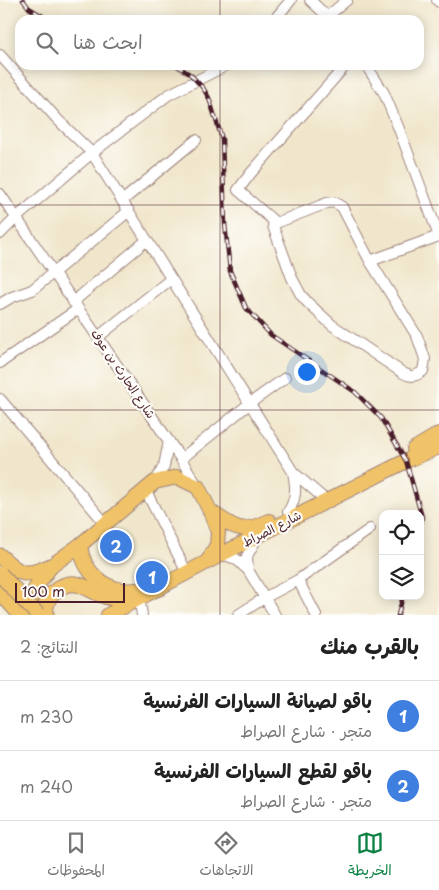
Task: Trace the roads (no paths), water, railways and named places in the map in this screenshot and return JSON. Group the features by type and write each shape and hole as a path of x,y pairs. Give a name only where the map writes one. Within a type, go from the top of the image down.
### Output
{"highway":[{"path":"0,556 13,568 22,573 32,573 51,566"},
{"path":"0,574 38,615"},
{"path":"46,615 45,607 50,595 60,586 82,585 98,594 114,598 151,597"},
{"path":"0,592 21,615"}],"main road":[{"name":"شارع الصراط","path":"210,511 228,524 248,529 321,496 424,444 439,434"},
{"name":"شارع الصراط","path":"108,615 151,597 187,573 222,554 406,461 439,447"},
{"path":"26,615 36,587 51,566 80,545 150,485 176,477 198,487"},
{"name":"شارع الحارث بن عوف","path":"198,487 218,532 215,550 207,562"},
{"path":"80,545 81,555 86,565 108,587 151,597"},
{"path":"129,615 151,597"}],"street":[{"path":"278,15 291,0"},
{"path":"310,0 327,15"},
{"path":"333,15 348,0"},
{"path":"0,55 58,120 92,153 293,472 321,496"},
{"path":"0,234 92,153 168,95 217,70"},
{"path":"276,223 238,190 342,70"},
{"path":"369,70 384,93 396,120 439,236 370,261"},
{"path":"122,201 196,140"},
{"name":"شارع الحارث بن عوف","path":"2,201 54,272 169,441 198,487"},
{"path":"327,202 334,202 342,207 370,261 417,336 423,350 425,365 423,371 417,376 407,376 313,309 301,295 292,278 273,226 276,223 327,202"},
{"path":"0,304 12,297 32,290 129,211"},
{"path":"0,363 76,305 147,240"},
{"path":"98,337 171,279"},
{"path":"181,459 249,404 285,378"},
{"path":"0,399 105,523"},
{"path":"169,441 164,466 150,485 187,573"},
{"path":"288,512 296,490 293,472"},
{"path":"238,615 264,598 298,580 370,529"},
{"path":"248,570 247,556 258,536"},
{"path":"222,554 236,559 248,570 276,615"},
{"path":"298,580 316,615"}],"railway":[{"path":"23,0 29,8 41,15"},
{"path":"184,70 203,88 209,98 222,139 225,224 230,271 246,308 271,335 355,392 381,418 406,461 420,510"},
{"path":"398,615 402,600"}],"place":[{"name":"باقو لقطع السيارات الفرنسية","path":"116,546"},
{"name":"باقو لصيانة السيارات الفرنسية","path":"152,577"}]}
